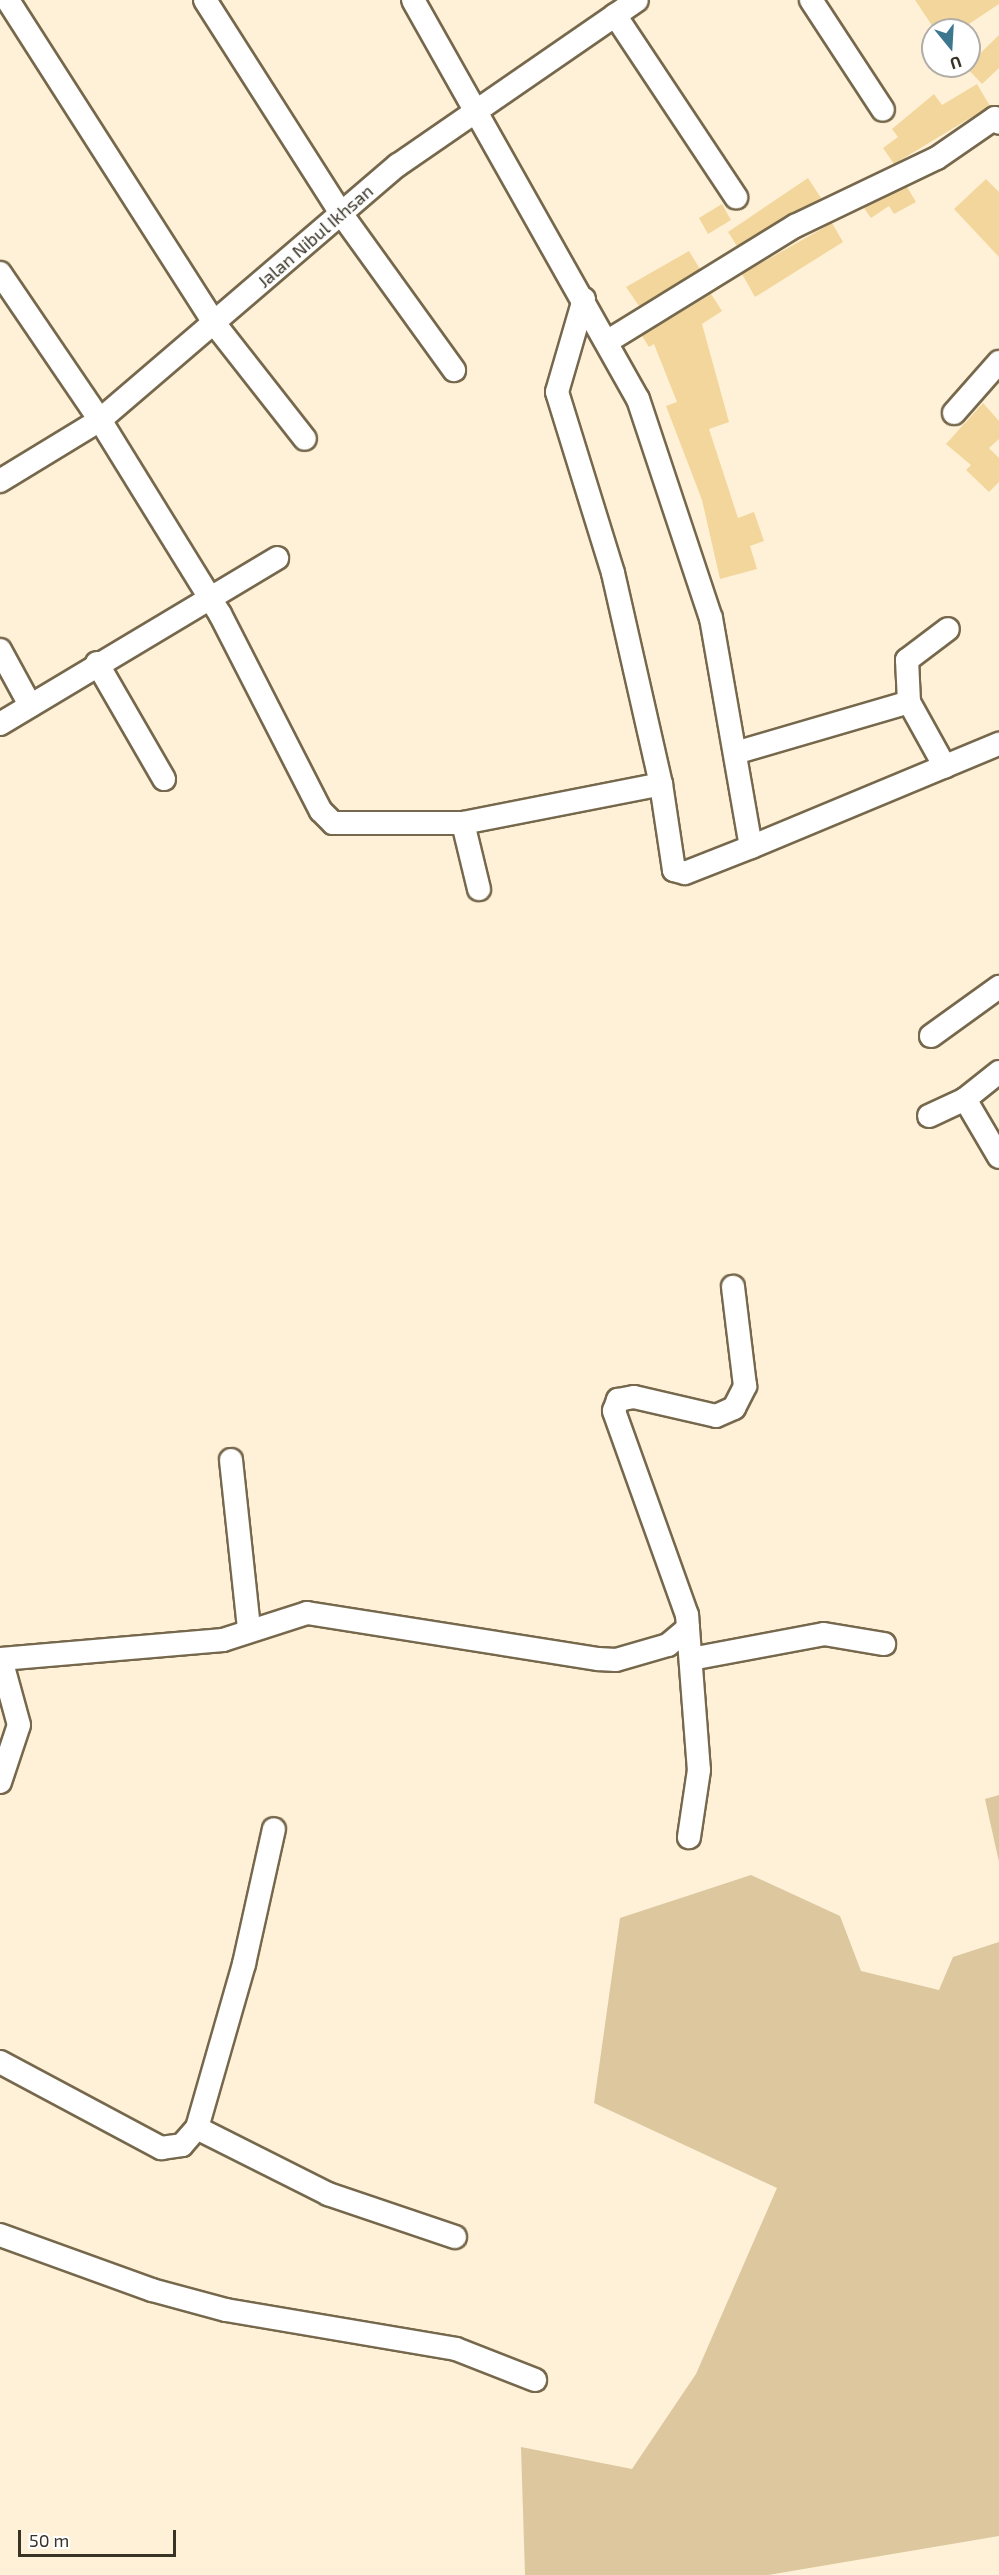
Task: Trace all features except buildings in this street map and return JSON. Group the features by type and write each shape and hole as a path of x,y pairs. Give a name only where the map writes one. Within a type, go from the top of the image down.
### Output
{"street":[{"path":"205,0 340,212 454,370"},
{"path":"412,0 608,341 638,399 679,510 711,618 751,847"},
{"name":"Jalan Nibul Ikhsan","path":"0,481 100,420 340,212 474,111 637,0"},
{"path":"811,0 883,110"},
{"path":"7,3 214,323 305,439"},
{"path":"615,15 736,197"},
{"path":"608,341 795,226 929,162 998,115"},
{"path":"0,273 100,420 253,669 321,811 333,823 464,823 661,784"},
{"path":"584,299 557,392 613,573 661,784 674,870 685,873 999,744"},
{"path":"954,413 999,362"},
{"path":"0,724 97,663 277,558"},
{"path":"945,766 909,702 907,660 948,629"},
{"path":"0,650 30,705"},
{"path":"97,663 164,779"},
{"path":"735,753 909,702"},
{"path":"464,823 479,889"},
{"path":"931,1036 999,987"},
{"path":"929,1116 965,1099 999,1072"},
{"path":"965,1099 999,1157"},
{"path":"689,1837 699,1770 688,1628 667,1551 631,1469 614,1411 618,1400 634,1397 716,1416 734,1408 745,1386 733,1287"},
{"path":"231,1460 249,1629"},
{"path":"0,1782 19,1725 1,1659 222,1640 249,1629 307,1613 616,1660 668,1645 688,1628"},
{"path":"691,1659 824,1634 884,1644"},
{"path":"0,2062 161,2148 182,2145 197,2128 244,1964 274,1829"},
{"path":"197,2128 328,2194 454,2237"},
{"path":"0,2235 152,2290 226,2310 456,2349 535,2380"}],"shaded area":[{"path":"999,1795 999,1862 985,1799"},
{"path":"751,1875 840,1916 861,1971 939,1990 953,1957 999,1942 999,2536 768,2575 525,2575 521,2447 632,2469 696,2374 777,2188 594,2103 620,1918"}]}
